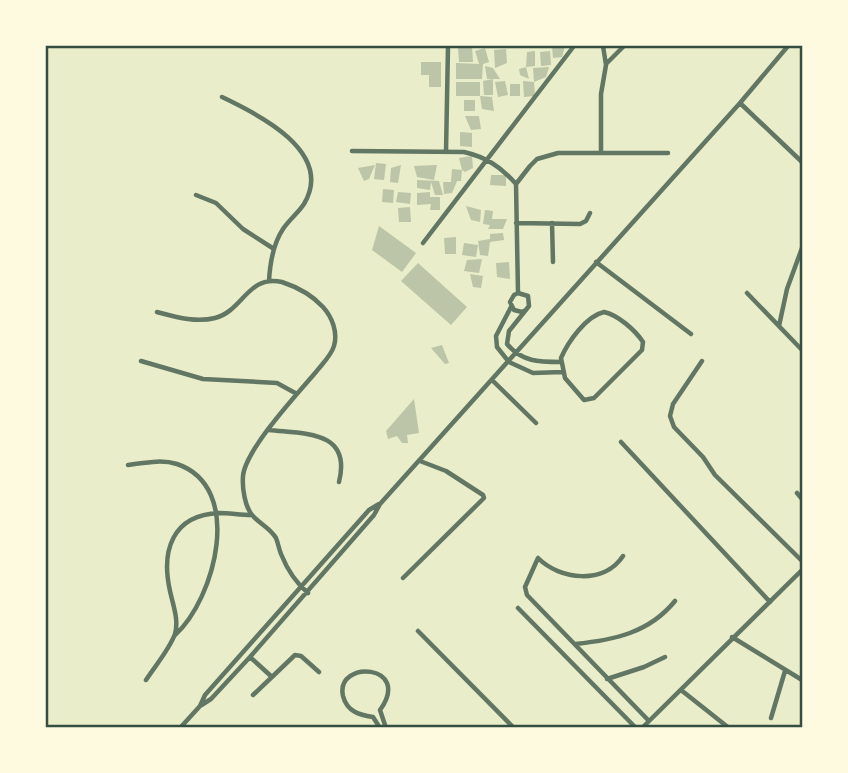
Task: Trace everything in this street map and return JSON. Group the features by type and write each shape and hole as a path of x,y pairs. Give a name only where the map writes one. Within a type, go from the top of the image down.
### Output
{"street":[{"path":"446,152 448,46"},
{"path":"422,243 574,46"},
{"path":"601,152 601,94 606,65 603,46"},
{"path":"606,65 624,46"},
{"path":"180,727 211,699 308,593 374,515 380,504 788,46"},
{"path":"222,97 260,116 294,141 303,153 309,172 309,190 305,202 282,230 270,262 269,281"},
{"path":"740,103 803,162"},
{"path":"352,151 464,152 495,164 516,184"},
{"path":"518,293 516,184 530,166 546,155 558,153 668,153"},
{"path":"196,195 216,203 243,229 274,249"},
{"path":"516,223 583,223 590,213"},
{"path":"552,223 553,262"},
{"path":"779,326 787,289 803,248"},
{"path":"596,262 691,334"},
{"path":"157,312 183,318 217,318 231,310 257,284 269,281 290,285 315,298 329,313 335,332 332,352 248,458 243,473 243,490 251,515"},
{"path":"518,293 512,298 510,313 499,326 497,347 509,362 533,373 562,372"},
{"path":"518,293 528,296 530,301 509,331 508,344 516,354 535,362 561,362"},
{"path":"747,293 803,350"},
{"path":"511,306 518,312 526,310"},
{"path":"596,314 612,314 643,342 642,349 589,401 584,400 569,384 562,372 561,362 565,349 596,314"},
{"path":"141,361 203,379 277,383 297,394"},
{"path":"702,361 673,404 670,410 671,421 715,475 803,561"},
{"path":"492,380 536,423"},
{"path":"268,430 323,437 332,443 340,453 340,482"},
{"path":"621,442 769,601"},
{"path":"128,465 160,461 190,470 211,493 218,513 215,550 208,579 195,611 175,635 146,680"},
{"path":"403,578 484,498 446,471 420,461"},
{"path":"797,493 803,499"},
{"path":"201,706 205,695 300,585 369,510 380,504"},
{"path":"175,635 176,612 166,570 171,540 178,528 200,516 218,513 251,515 276,538 288,570 308,593"},
{"path":"623,556 617,565 587,575 569,575 549,569 538,558 525,587 527,594 649,722"},
{"path":"642,727 803,570"},
{"path":"574,644 607,641 631,634 652,623 675,601"},
{"path":"518,607 636,727"},
{"path":"418,631 514,727"},
{"path":"732,637 803,680"},
{"path":"253,695 295,655 301,656 319,672"},
{"path":"250,657 272,677"},
{"path":"607,679 665,657"},
{"path":"380,727 373,717 353,712 346,705 343,684 353,674 370,671 385,678 388,684 387,698 380,710 386,727"},
{"path":"771,718 785,671"},
{"path":"681,690 729,727"}],"building":[{"path":"472,46 473,62 459,62 458,48"},
{"path":"552,46 565,46 562,57 553,58"},
{"path":"485,48 489,62 483,64 482,79 456,79 456,63 479,64 475,51"},
{"path":"506,49 507,63 495,68 494,50"},
{"path":"535,51 535,66 526,67 527,52"},
{"path":"550,51 551,65 541,66 540,52"},
{"path":"421,62 441,62 441,87 429,87 429,75 421,75"},
{"path":"485,66 493,68 500,79 487,79"},
{"path":"526,67 529,79 520,75 519,69"},
{"path":"549,67 546,77 534,82 533,68"},
{"path":"493,79 493,95 484,95 483,81"},
{"path":"505,81 508,95 498,97 495,82"},
{"path":"523,81 534,82 535,96 524,97"},
{"path":"456,82 480,82 480,96 456,96"},
{"path":"510,84 520,84 520,96 510,96"},
{"path":"480,96 492,97 494,111 482,109"},
{"path":"464,100 475,100 475,111 464,111"},
{"path":"465,116 479,116 481,129 471,130"},
{"path":"460,132 472,133 472,147 460,146"},
{"path":"472,156 473,168 465,172 459,158"},
{"path":"376,163 386,164 384,180 374,179"},
{"path":"375,165 369,179 364,181 358,168"},
{"path":"401,165 398,183 390,182 391,168"},
{"path":"437,165 434,180 417,177 414,166"},
{"path":"452,169 462,170 461,181 457,181 452,193 444,194 443,182 451,182"},
{"path":"491,175 506,175 506,186 490,185"},
{"path":"417,180 439,181 443,195 435,195 431,182 430,190 417,188"},
{"path":"383,189 394,190 393,203 382,202"},
{"path":"398,192 411,193 410,204 396,202"},
{"path":"430,192 430,197 440,197 440,210 430,210 431,204 417,205 417,193"},
{"path":"466,206 481,210 480,222 471,220"},
{"path":"410,207 411,222 399,222 398,208"},
{"path":"485,210 493,211 492,219 507,219 503,229 488,229 490,225 483,224"},
{"path":"379,226 416,253 402,272 372,250"},
{"path":"503,233 504,240 490,242 488,256 480,255 478,241 490,239 490,234"},
{"path":"456,237 456,254 445,254 444,238"},
{"path":"464,243 478,245 476,257 462,255"},
{"path":"482,259 479,273 464,271 467,260"},
{"path":"509,262 510,279 497,277 496,263"},
{"path":"418,263 467,307 451,325 401,281"},
{"path":"470,274 483,276 481,288 473,287"},
{"path":"442,345 449,363 445,364 431,348"},
{"path":"414,399 419,433 407,435 408,443 402,443 397,436 388,439 386,431"}]}
